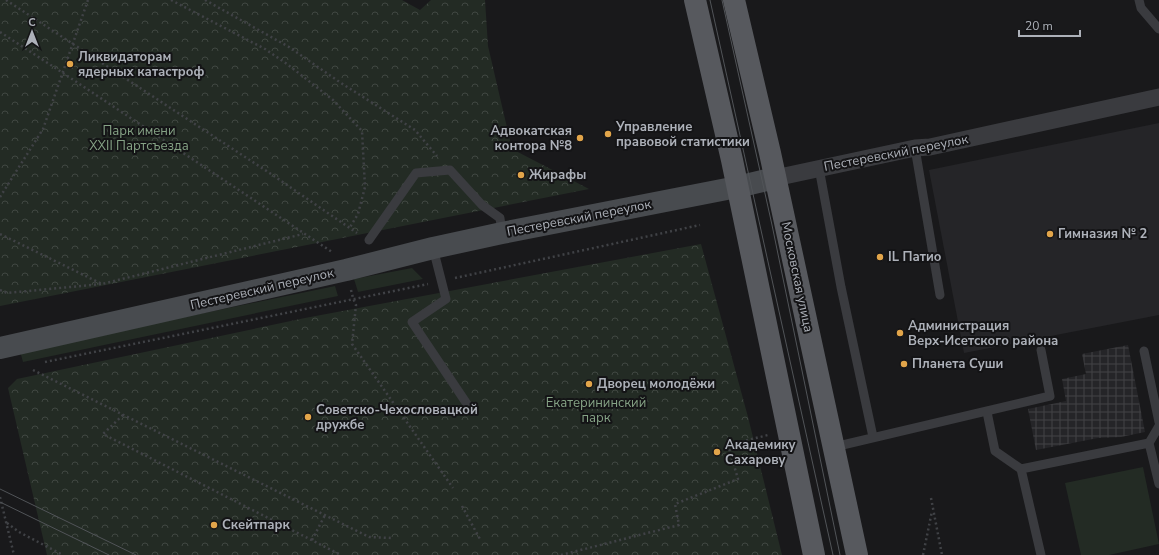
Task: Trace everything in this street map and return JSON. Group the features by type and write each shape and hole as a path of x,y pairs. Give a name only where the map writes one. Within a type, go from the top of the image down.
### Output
{"main road":[{"path":"695,0 737,187 814,555"},
{"name":"Московская улица","path":"734,0 775,178 857,555"},
{"name":"Пестеревский переулок","path":"0,348 346,270 433,248 775,178"}],"street":[{"name":"Пестеревский переулок","path":"775,178 915,148 930,147 1159,97"}],"lane":[{"path":"1139,0 1141,8 1159,29"},
{"path":"915,148 940,295"},
{"path":"819,168 873,437"},
{"path":"369,240 416,173 450,170 482,206 500,218 502,233"},
{"path":"433,248 440,281 446,299 412,322 467,404"},
{"path":"834,448 873,437 987,412 1050,396 1041,350"},
{"path":"1144,351 1159,422"},
{"path":"987,412 995,451 1021,469 1041,555"},
{"path":"1159,426 1149,443 1159,484"},
{"path":"1021,469 1149,443"}],"path":[{"path":"6,0 271,174 349,229 369,240"},
{"path":"0,197 43,130 88,0"},
{"path":"171,0 265,49 287,64 333,100 362,131 365,187 358,214 349,229"},
{"path":"205,0 289,47 341,83 415,130 450,170"},
{"path":"0,32 335,254"},
{"path":"39,363 440,281 700,225"},
{"path":"0,234 102,284"},
{"path":"0,290 8,293 102,284 304,234"},
{"path":"356,305 352,344 453,488"},
{"path":"33,370 369,537 392,538"},
{"path":"123,415 103,434 341,555"},
{"path":"561,555 679,525 675,504 738,479 728,445 769,435"},
{"path":"0,497 14,555"},
{"path":"931,498 942,555"},
{"path":"462,506 481,541"},
{"path":"923,555 933,508"},
{"path":"312,540 325,515"},
{"path":"7,524 63,555"}],"shaded area":[{"name":"Гимназия № 2","path":"1159,123 1159,315 964,353 929,170"},
{"path":"1128,345 1145,432 1121,437 1098,438 1036,450 1028,409 1066,401 1062,379 1086,374 1082,354"}],"green space":[{"name":"Парк имени XXII Партсъезда","path":"0,0 402,0 420,10 431,0 485,0 488,46 512,149 589,189 0,306"},
{"name":"Екатерининский парк","path":"701,244 748,417 782,555 47,555 8,388 17,379 305,318"},
{"path":"412,268 423,279 358,292 354,279"},
{"path":"335,286 338,296 23,362 20,351"},
{"path":"1143,467 1159,544 1109,555 1081,555 1065,483"}],"tram line":[{"path":"710,0 833,555"},
{"path":"722,0 772,225 840,555"},
{"path":"0,489 136,555"},
{"path":"0,502 109,555"}],"place":[{"name":"Ликвидаторам ядерных катастроф","path":"70,64"},
{"name":"Управление правовой статистики","path":"608,134"},
{"name":"Адвокатская контора №8","path":"580,138"},
{"name":"Жирафы","path":"521,175"},
{"name":"Гимназия № 2","path":"1050,234"},
{"name":"IL Патио","path":"880,257"},
{"name":"Администрация Верх-Исетского района","path":"900,333"},
{"name":"Планета Суши","path":"904,364"},
{"name":"Дворец молодёжи","path":"589,384"},
{"name":"Советско-Чехословацкой дружбе","path":"308,417"},
{"name":"Академику Сахарову","path":"717,452"},
{"name":"Скейтпарк","path":"214,525"}]}
